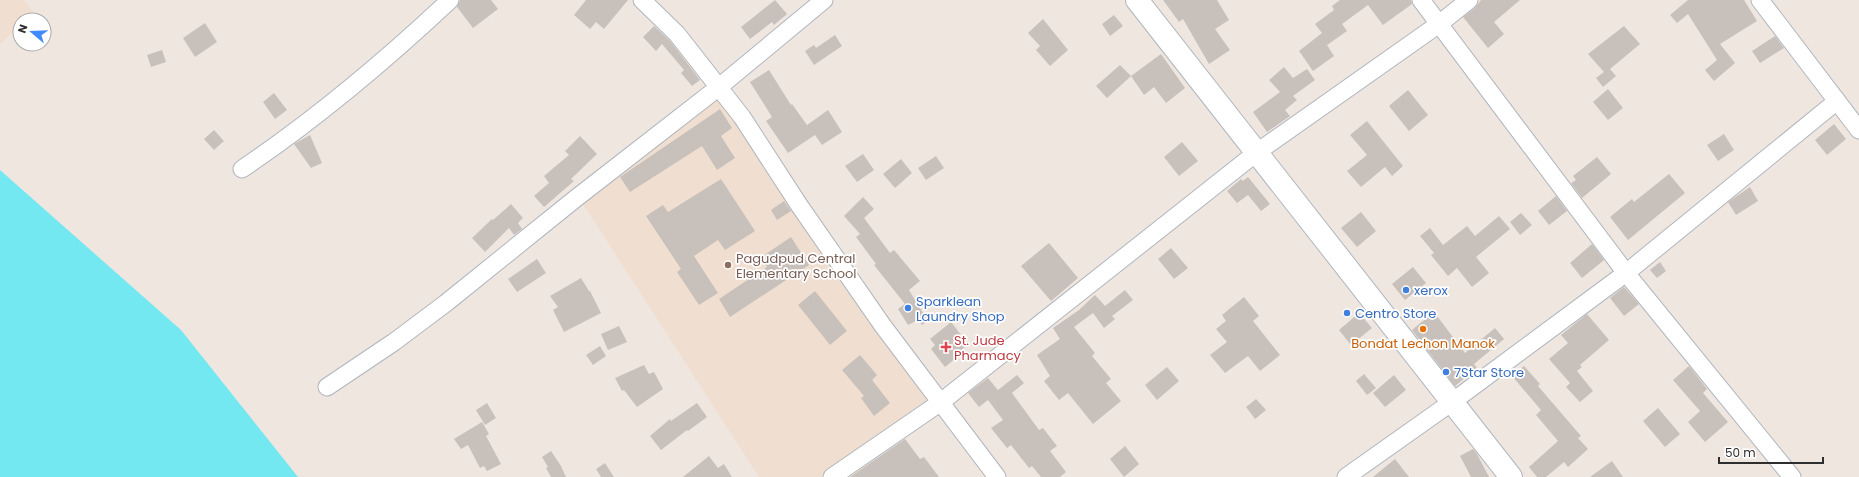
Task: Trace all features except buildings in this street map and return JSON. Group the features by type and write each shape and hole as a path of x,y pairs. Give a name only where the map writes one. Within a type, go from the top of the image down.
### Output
{"main road":[{"path":"1138,0 1256,153 1511,477"}],"street":[{"path":"242,169 271,150 369,73 450,0"},
{"path":"642,0 677,34 742,117 799,205 882,326 997,477"},
{"path":"327,387 394,342 446,303 719,87 824,0"},
{"path":"1421,0 1626,273 1792,477"},
{"path":"832,477 941,402 1256,153 1439,24 1469,0"},
{"path":"1760,0 1859,128"},
{"path":"1346,477 1452,402 1626,273 1837,101"}],"shaded area":[{"path":"0,0 24,0 33,12 12,12 12,33 0,44"},
{"name":"Pagudpud Central Elementary School","path":"718,97 929,401 820,477 759,477 581,201"}],"water":[{"path":"0,170 181,330 298,477 0,477"}],"place":[{"name":"Pagudpud Central Elementary School","path":"728,265"},
{"name":"xerox","path":"1406,290"},
{"name":"Sparklean Laundry Shop","path":"908,308"},
{"name":"Centro Store","path":"1347,313"},
{"name":"Bondat Lechon Manok","path":"1423,329"},
{"name":"St. Jude Pharmacy","path":"946,347"},
{"name":"7Star Store","path":"1446,372"}]}
